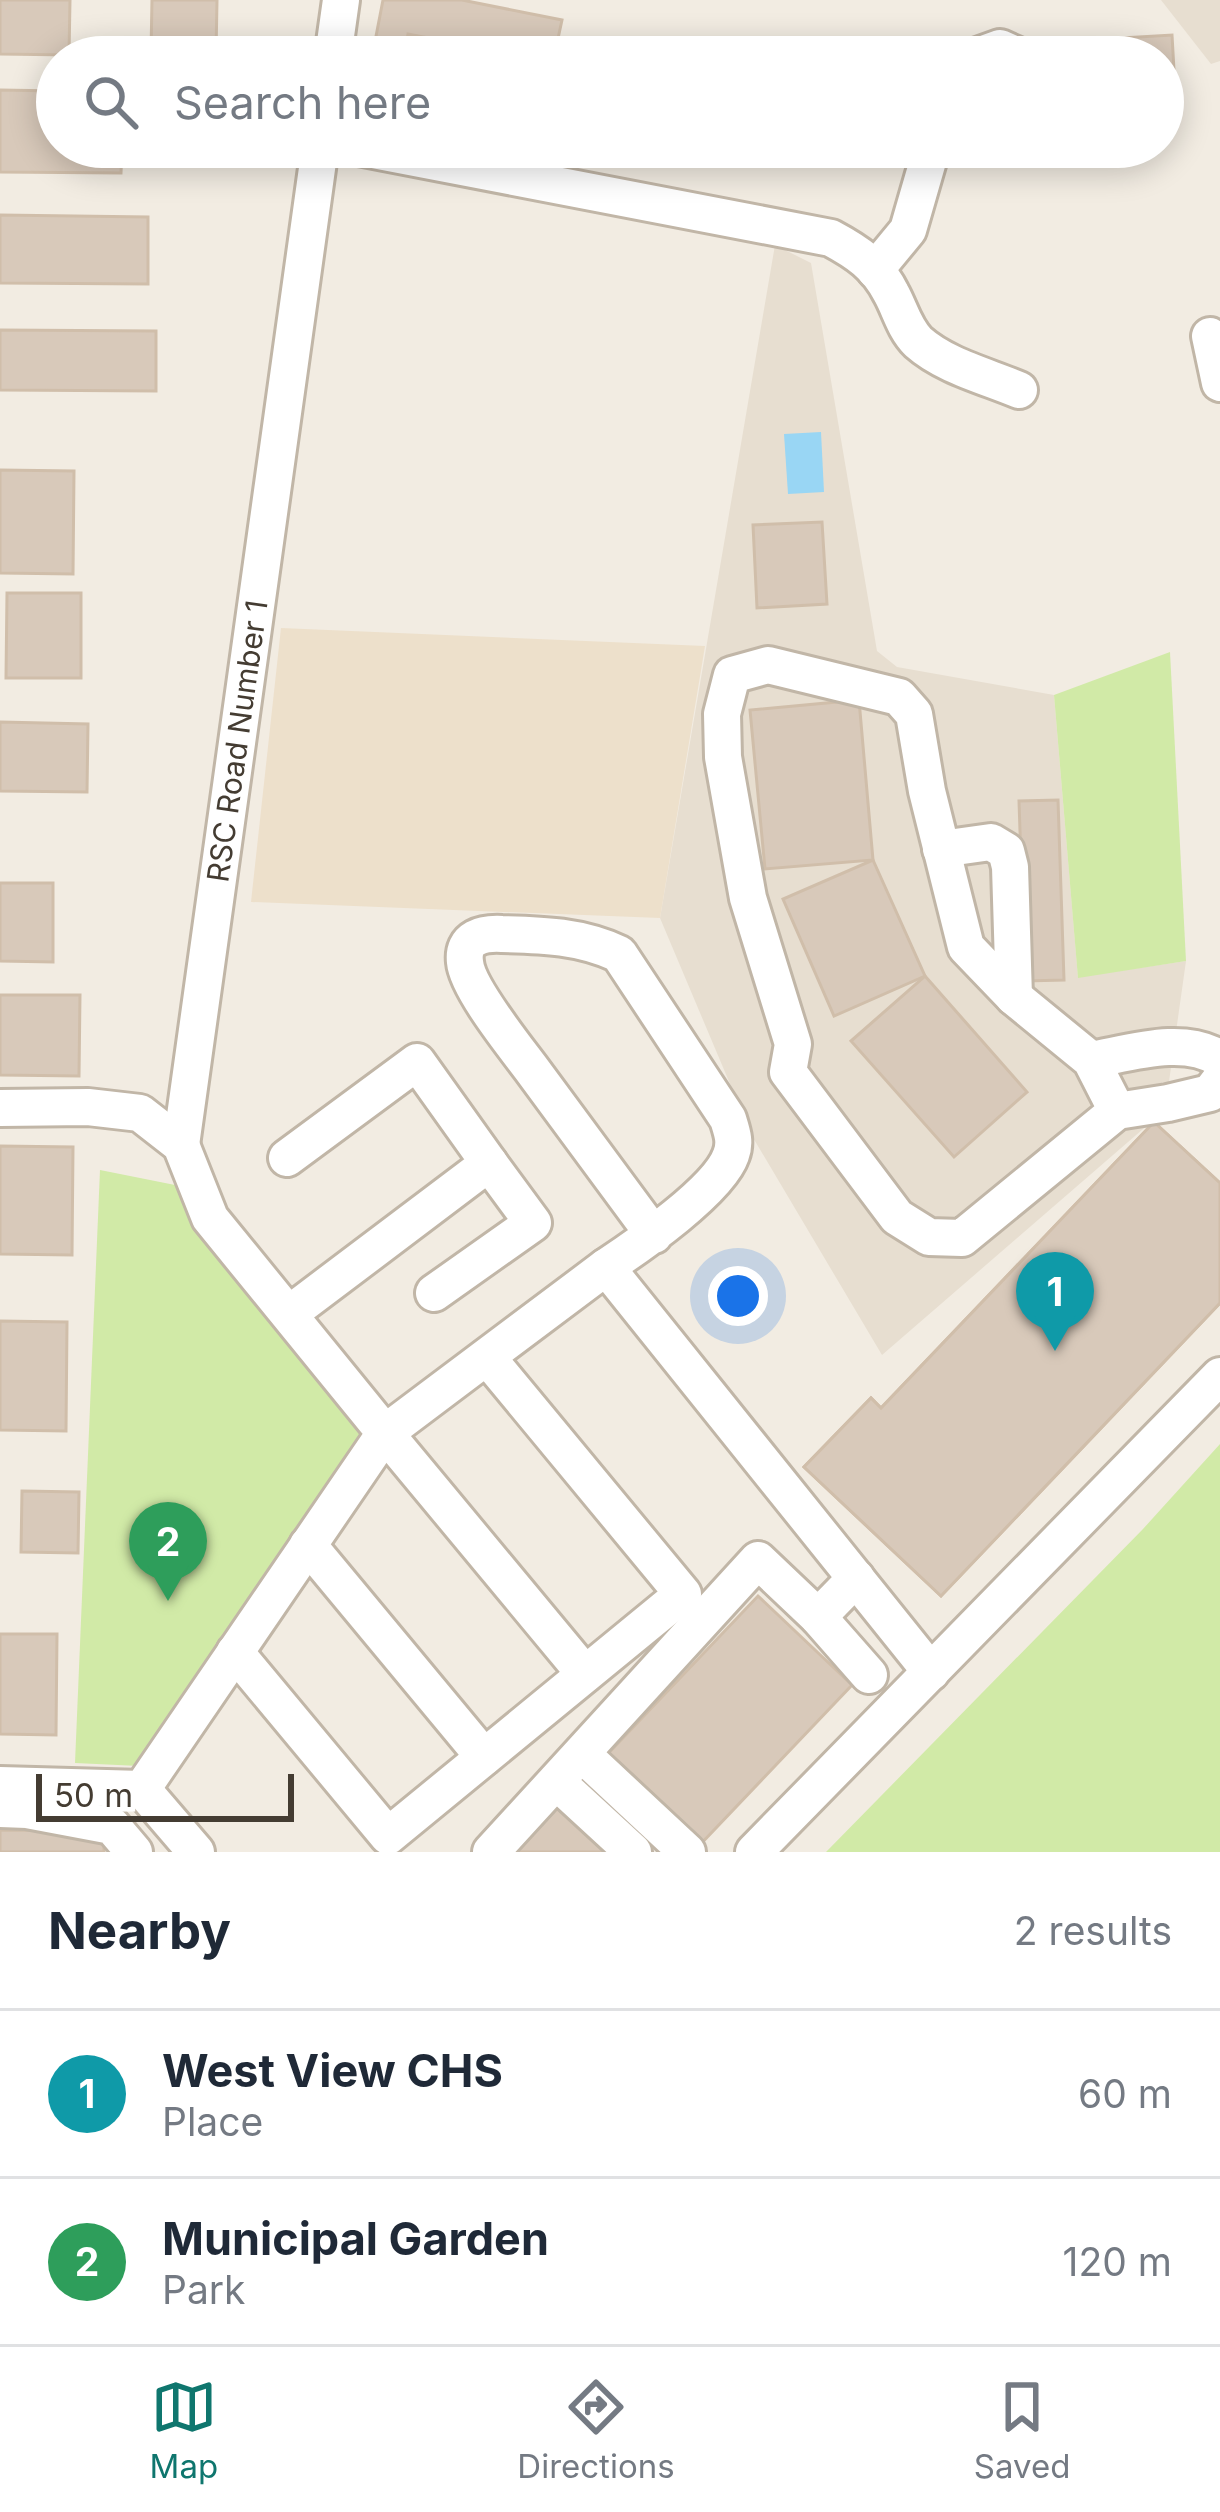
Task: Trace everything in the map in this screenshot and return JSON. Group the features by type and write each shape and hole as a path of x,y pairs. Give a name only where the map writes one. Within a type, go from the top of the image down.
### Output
{"street":[{"path":"336,36 341,0"},
{"name":"RSC Road Number 1","path":"181,1145 317,168"},
{"path":"467,168 830,238 865,256 890,288 918,341 943,359 1019,390"},
{"path":"875,270 908,230 926,168"},
{"path":"1210,336 1220,383"},
{"path":"1118,1111 1090,1060 1014,997 966,947 927,791 914,714 899,697 768,665 732,675 722,714 723,757 748,898 793,1043 788,1072 897,1217 929,1238 962,1238 1118,1111 1210,1093 1220,1080"},
{"path":"941,849 991,842 1006,850 1014,997"},
{"path":"142,1789 385,1433 654,1235 719,1176 731,1158 734,1140 728,1119 619,954 597,943 559,936 484,933 471,940 464,965 489,1011 654,1235"},
{"path":"1090,1060 1159,1048 1206,1049 1220,1058"},
{"path":"286,1158 417,1062 533,1222 434,1293"},
{"path":"0,1108 88,1107 140,1113 181,1145 210,1218 585,1674"},
{"path":"289,1314 489,1163"},
{"path":"606,1267 931,1672"},
{"path":"235,1652 388,1836 683,1594 487,1357"},
{"path":"754,1852 1220,1376"},
{"path":"308,1545 484,1757"},
{"path":"491,1852 758,1560 818,1617 869,1676"},
{"path":"818,1617 856,1578"},
{"path":"582,1754 687,1852"},
{"path":"557,1782 633,1852"},
{"path":"0,1785 142,1789 196,1852"},
{"path":"0,1809 112,1826 134,1852"}],"shaded area":[{"path":"1161,0 1220,0 1220,61 1211,64"},
{"path":"775,245 811,263 877,651 897,667 1054,695 1078,977 1186,961 1165,1110 882,1355 752,1136 660,918"},
{"path":"281,628 705,646 660,918 251,902"}],"green space":[{"path":"1170,652 1186,961 1078,978 1054,695"},
{"path":"100,1170 175,1185 366,1439 139,1766 75,1763"},
{"path":"1220,1444 1220,1852 826,1852 1143,1529"}],"water":[{"path":"821,432 824,492 788,494 784,434"}],"building":[{"path":"0,0 70,0 69,36 36,36 36,55 0,54"},
{"path":"152,0 217,0 216,36 151,36"},
{"path":"383,0 462,0 562,20 559,36 376,36"},
{"path":"0,90 36,91 36,168 121,168 121,173 0,172"},
{"path":"0,215 148,217 148,284 0,283"},
{"path":"0,330 156,331 156,391 0,390"},
{"path":"0,470 74,471 73,574 0,573"},
{"path":"822,522 827,604 757,608 753,525"},
{"path":"7,593 81,593 81,678 6,678"},
{"path":"859,700 873,860 765,869 750,710"},
{"path":"0,722 88,724 87,792 0,791"},
{"path":"1058,800 1064,980 1025,981 1019,801"},
{"path":"873,860 925,976 834,1016 783,899"},
{"path":"0,883 53,883 53,962 0,961"},
{"path":"925,976 1027,1092 954,1157 851,1041"},
{"path":"0,995 80,995 79,1076 0,1075"},
{"path":"1154,1122 1220,1183 1220,1303 941,1596 804,1467 871,1398 881,1408"},
{"path":"1154,1122 1220,1183 1220,1303 941,1596 804,1467 871,1398 881,1408"},
{"path":"0,1146 73,1147 72,1255 0,1254"},
{"path":"0,1321 67,1322 66,1431 0,1430"},
{"path":"22,1491 79,1492 78,1553 21,1552"},
{"path":"758,1596 852,1685 695,1850 601,1761"},
{"path":"0,1634 57,1634 56,1735 0,1734"},
{"path":"564,1796 623,1852 510,1852"},
{"path":"0,1830 104,1831 104,1852 0,1852"}],"place":[{"name":"West View CHS","path":"1055,1351"},
{"name":"Municipal Garden","path":"168,1601"}]}
